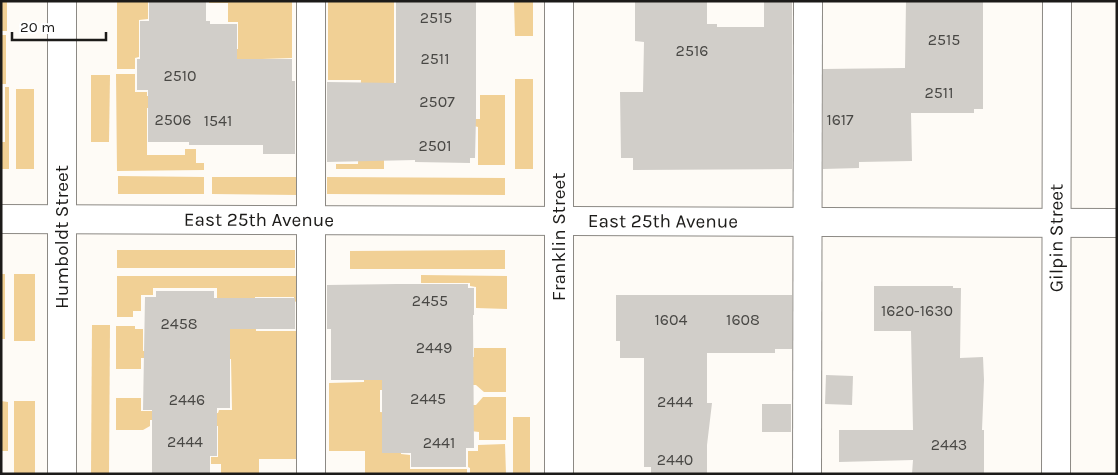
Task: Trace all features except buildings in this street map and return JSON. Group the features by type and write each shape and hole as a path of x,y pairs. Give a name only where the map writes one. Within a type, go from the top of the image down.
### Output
{"street":[{"name":"Humboldt Street","path":"62,1 62,474"},
{"path":"311,1 311,474"},
{"name":"Franklin Street","path":"559,1 559,474"},
{"path":"807,474 808,1"},
{"name":"Gilpin Street","path":"1056,474 1057,1"},
{"name":"East 25th Avenue","path":"1,219 1117,223"}],"shaded area":[{"path":"1,1 7,1 7,31 1,31"},
{"path":"117,1 148,1 148,19 139,20 139,57 135,58 135,69 117,69"},
{"path":"209,1 292,1 292,58 262,59 262,76 290,95 213,50 238,49 238,22 228,22 228,3 209,3"},
{"path":"328,1 394,1 394,120 384,120 384,169 336,169 336,164 358,164 361,80 328,80"},
{"path":"514,1 533,1 533,36 515,36"},
{"path":"1,35 6,35 6,84 1,84"},
{"path":"116,74 135,74 135,92 147,92 147,96 201,95 201,108 147,108 147,155 185,155 185,149 196,149 196,163 204,163 204,170 117,171"},
{"path":"91,75 110,75 109,142 91,142"},
{"path":"515,79 533,79 533,169 515,169"},
{"path":"5,87 9,87 9,169 1,169 1,142 5,142"},
{"path":"16,89 34,89 34,169 16,169"},
{"path":"480,95 505,95 505,165 478,165 478,127 474,126 474,119 480,119"},
{"path":"118,176 204,177 204,194 118,194"},
{"path":"212,177 298,177 298,195 212,194"},
{"path":"327,177 505,178 505,195 327,194"},
{"path":"117,250 295,250 295,268 117,268"},
{"path":"505,250 505,269 350,269 350,251"},
{"path":"1,274 5,274 5,339 1,339"},
{"path":"14,274 35,274 35,341 14,341"},
{"path":"421,275 507,276 507,309 476,308 476,287 470,286 470,283 421,283"},
{"path":"117,276 298,276 298,301 294,302 294,297 255,297 256,331 298,331 299,459 259,459 259,474 221,474 221,464 211,464 211,457 218,457 218,426 208,426 208,413 218,413 219,410 232,410 231,359 219,359 217,355 217,288 153,288 153,295 141,295 141,311 133,311 133,317 117,317"},
{"path":"92,325 110,325 109,474 91,474"},
{"path":"116,326 135,326 135,329 143,329 143,351 154,351 154,358 141,358 141,369 116,369"},
{"path":"474,348 506,348 506,392 484,392 476,385 469,385 468,357 474,357"},
{"path":"364,358 393,390 380,390 380,412 393,413 401,434 401,454 410,455 410,469 467,469 467,474 365,474 365,451 329,451 329,383 364,382"},
{"path":"483,397 506,397 506,440 479,440 479,432 470,431 470,405 476,405"},
{"path":"116,398 141,398 141,411 205,411 205,420 150,420 150,426 143,430 116,430"},
{"path":"1,401 8,402 8,451 1,451"},
{"path":"14,401 35,401 35,474 14,474"},
{"path":"513,417 530,417 530,474 513,474"},
{"path":"505,444 506,474 470,474 468,451 478,451 478,445"}]}
